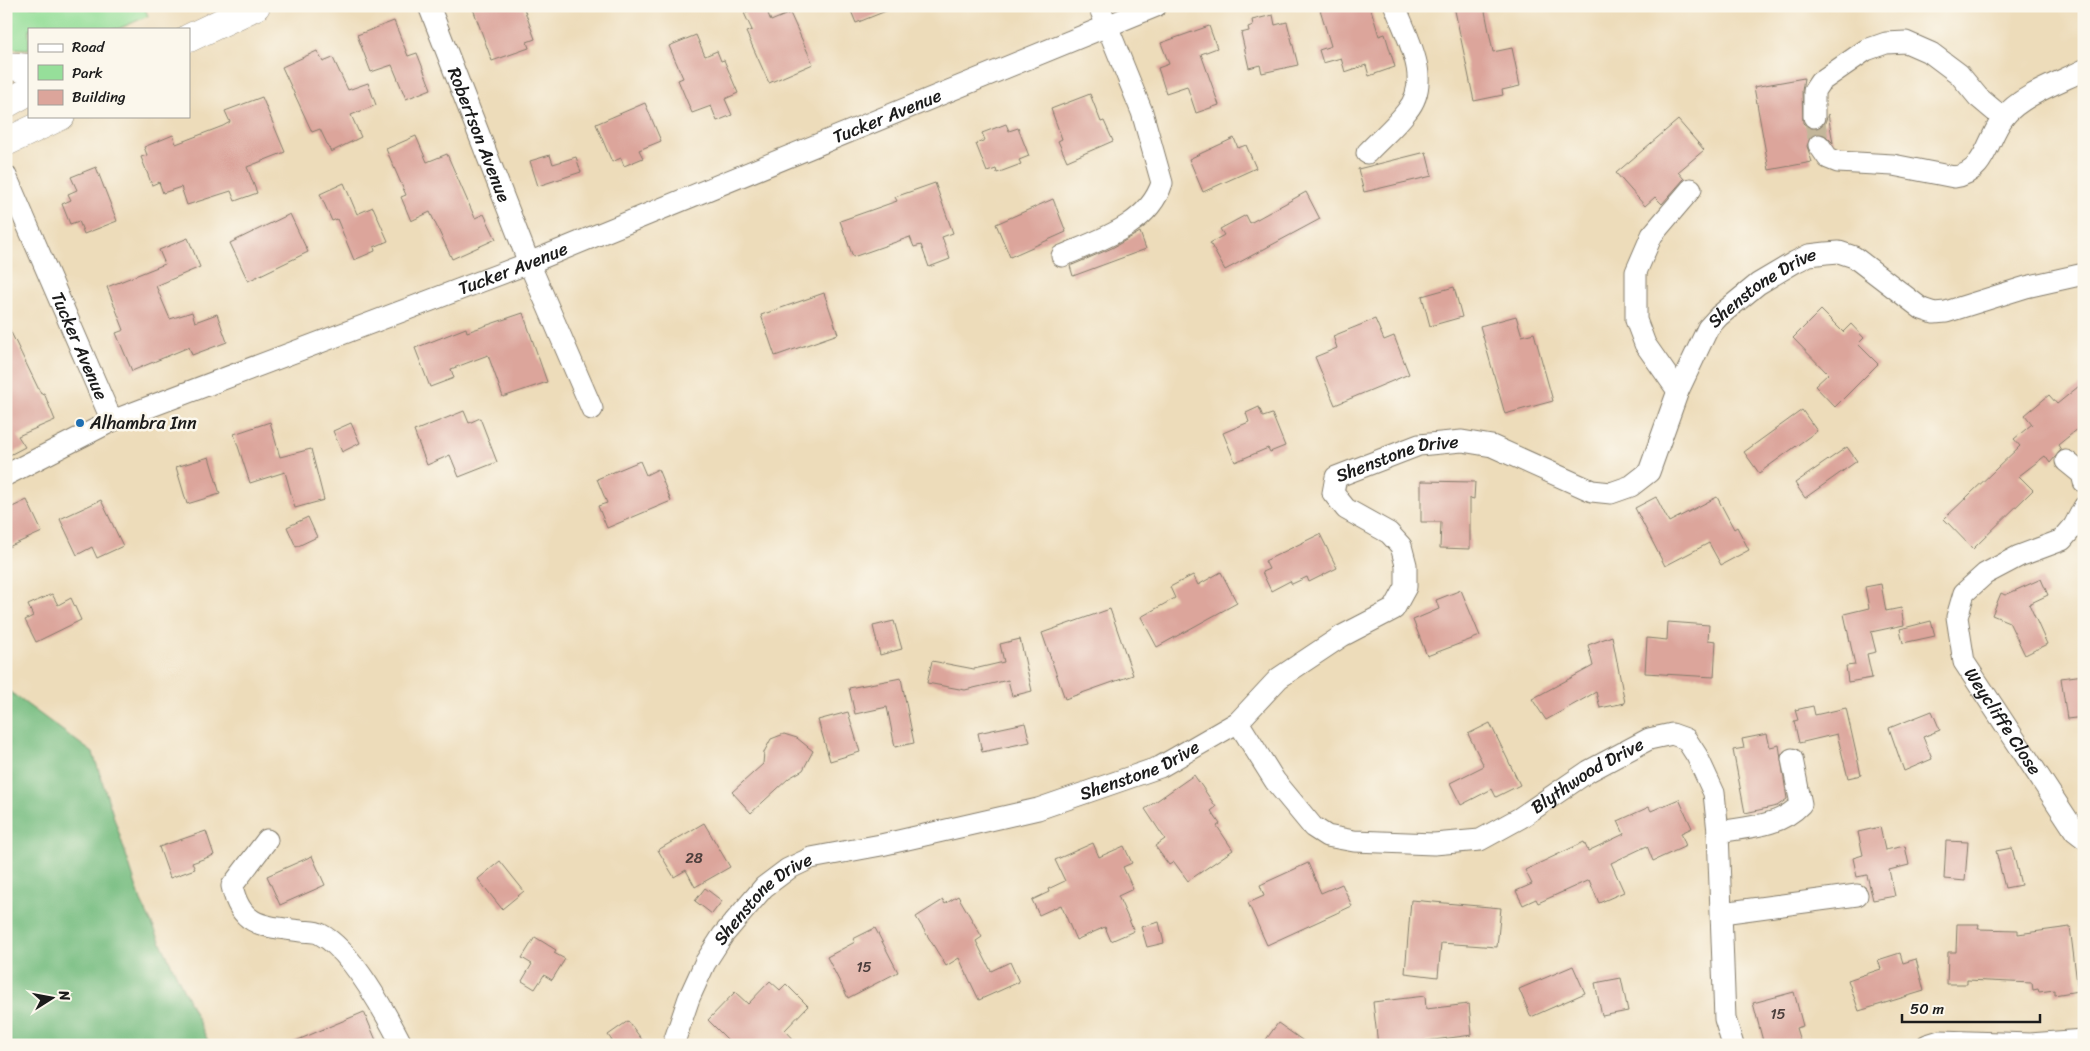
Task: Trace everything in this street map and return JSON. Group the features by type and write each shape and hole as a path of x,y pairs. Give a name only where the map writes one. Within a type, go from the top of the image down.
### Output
{"main road":[{"path":"190,38 256,6"},
{"path":"6,66 28,68"},
{"path":"6,104 28,92"},
{"path":"6,142 57,118"}],"street":[{"name":"Robertson Avenue","path":"429,6 528,263 592,408"},
{"name":"Tucker Avenue","path":"6,176 112,421 528,263 1102,16 1156,6"},
{"path":"1366,153 1409,110 1420,84 1413,51 1395,6"},
{"path":"1062,256 1122,230 1145,210 1159,193 1162,183 1142,112 1102,16"},
{"path":"1814,116 1814,91 1820,82 1866,50 1886,43 1906,42 1931,53 1959,74 1978,97 2003,118"},
{"path":"1819,145 1828,158 1838,162 1893,165 1954,177 1963,176 1980,162 2003,118 2018,103 2084,70"},
{"path":"1678,391 1645,344 1636,320 1636,272 1652,235 1691,189"},
{"name":"Shenstone Drive","path":"673,1045 689,998 705,962 724,935 764,887 788,869 812,858 881,845 1038,808 1160,767 1238,722 1279,678 1342,636 1394,609 1406,587 1406,565 1401,546 1389,533 1346,509 1332,493 1336,477 1419,445 1462,441 1492,446 1592,492 1611,493 1631,486 1649,472 1678,391 1708,328 1719,316 1758,284 1809,255 1839,252 1854,257 1922,309 1934,314 2026,287 2084,274"},
{"path":"6,475 112,421"},
{"path":"2066,461 2082,474 2084,482"},
{"name":"Weycliffe Close","path":"2084,507 2074,526 2062,540 2019,556 1985,574 1964,593 1957,617 1964,662 2076,831 2084,838"},
{"name":"Blythwood Drive","path":"1238,722 1275,781 1313,827 1327,836 1354,841 1434,844 1480,840 1520,818 1589,771 1649,739 1672,734 1686,739 1697,756 1714,793 1722,913 1725,1019 1734,1045"},
{"path":"1718,832 1772,823 1791,815 1801,804 1792,759"},
{"path":"268,840 232,886 241,913 250,921 263,926 320,933 338,949 384,1009 402,1045"},
{"path":"1722,913 1857,894"},
{"path":"1927,1045 1940,1041 2030,1044 2084,1040"}],"green space":[{"path":"6,6 144,6 148,16 120,28 28,28 28,49 6,48"},
{"path":"6,689 93,753 141,901 210,1045 6,1045"}],"building":[{"path":"472,6 523,6 535,39 527,42 529,48 492,61"},
{"path":"760,6 765,6 771,21 790,13 813,64 769,83 746,32 752,30 744,13"},
{"path":"849,6 896,6 896,7 856,23"},
{"path":"1319,6 1370,6 1379,36 1385,34 1395,67 1369,76 1366,65 1345,72 1341,58 1323,63 1319,50 1331,46"},
{"path":"1454,6 1484,6 1493,52 1512,48 1520,86 1502,90 1503,95 1474,101"},
{"path":"1273,15 1275,25 1287,22 1298,65 1262,73 1260,65 1249,68 1241,33 1249,31 1248,27 1253,25 1252,20"},
{"path":"394,21 408,56 417,53 431,89 406,99 392,65 371,72 357,35"},
{"path":"1209,26 1217,48 1201,54 1219,105 1196,113 1187,86 1166,93 1158,68 1169,64 1161,43"},
{"path":"696,35 705,56 717,51 721,61 724,60 738,93 725,99 732,115 717,121 711,106 692,113 678,80 683,78 669,46"},
{"path":"317,51 323,62 333,58 348,90 368,83 376,105 351,115 361,137 331,152 320,129 312,132 282,67"},
{"path":"1804,78 1802,91 1803,123 1808,128 1820,128 1825,123 1828,114 1833,143 1824,134 1812,134 1807,146 1812,162 1769,170 1754,87"},
{"path":"1090,94 1101,122 1104,121 1113,141 1067,161 1058,141 1062,139 1051,109"},
{"path":"262,97 285,152 247,167 257,193 235,201 231,191 187,205 181,187 163,193 159,182 152,185 141,157 147,155 144,147 173,135 176,144 223,126 230,122 225,111"},
{"path":"645,103 661,141 639,150 643,158 624,166 621,158 612,162 596,124"},
{"path":"1678,120 1704,150 1678,172 1684,179 1662,204 1655,197 1645,206 1616,173"},
{"path":"1006,124 1009,131 1018,128 1029,156 1019,160 1021,164 997,173 996,169 987,172 976,144 985,140 982,133"},
{"path":"416,136 427,162 447,154 475,218 484,214 496,239 452,259 430,212 411,221 401,197 406,195 386,149"},
{"path":"1234,138 1238,148 1246,145 1256,168 1203,192 1189,159"},
{"path":"1426,152 1432,176 1364,192 1358,169"},
{"path":"550,155 553,164 576,157 581,172 538,186 530,161"},
{"path":"96,167 117,221 84,234 79,221 70,224 62,204 71,200 68,194 77,190 71,177"},
{"path":"344,183 357,214 373,207 388,241 374,247 375,251 354,260 337,219 332,221 320,194"},
{"path":"935,183 953,233 942,237 950,259 929,267 921,245 914,247 910,237 853,257 840,221 897,201 895,197"},
{"path":"1306,192 1320,219 1225,270 1210,243 1224,235 1220,229 1246,215 1250,223"},
{"path":"1053,199 1066,232 1010,257 996,224"},
{"path":"290,214 308,252 248,281 230,243"},
{"path":"1140,232 1146,249 1073,276 1070,266 1112,248"},
{"path":"188,238 200,267 156,286 170,319 192,312 195,322 217,314 227,342 192,355 189,347 132,371 116,333 124,330 107,287 165,264 159,250"},
{"path":"1454,287 1462,317 1430,326 1422,296"},
{"path":"824,293 838,334 775,356 761,315"},
{"path":"1821,310 1843,332 1851,324 1864,338 1858,344 1878,364 1835,407 1815,386 1828,374 1793,338"},
{"path":"523,313 547,382 503,397 488,355 451,369 454,378 430,387 415,348 466,328 467,332"},
{"path":"1516,316 1522,336 1534,333 1553,401 1505,414 1480,326"},
{"path":"1375,319 1384,340 1394,336 1409,374 1335,405 1315,357 1337,348 1333,336"},
{"path":"6,322 41,394 44,393 55,420 18,436 25,447 6,457"},
{"path":"2084,382 2084,424 2058,445 2061,450 2050,463 2045,456 2019,476 2033,490 1973,549 1944,519 2020,446 2014,439 2032,424 2025,415 2049,395 2057,404"},
{"path":"1259,407 1263,417 1272,414 1285,446 1270,452 1268,448 1235,462 1223,433 1249,422 1246,413"},
{"path":"1802,410 1817,431 1759,473 1744,452"},
{"path":"464,411 469,423 480,418 497,462 459,477 450,455 427,465 414,431"},
{"path":"270,422 280,457 311,449 324,500 295,508 285,472 250,483 234,434"},
{"path":"351,423 360,443 342,452 333,431"},
{"path":"1847,447 1857,461 1805,498 1795,483"},
{"path":"209,457 220,494 187,504 176,467"},
{"path":"640,461 646,475 658,469 671,501 607,528 598,506 607,503 597,479"},
{"path":"1421,481 1475,482 1474,499 1470,498 1470,549 1440,548 1441,522 1421,522"},
{"path":"1656,497 1669,522 1717,497 1734,529 1737,527 1749,550 1721,565 1709,543 1665,566 1635,508"},
{"path":"27,500 42,532 6,548 6,510"},
{"path":"101,500 123,546 97,558 92,547 77,555 60,519"},
{"path":"308,517 317,537 296,547 287,527"},
{"path":"1320,534 1337,568 1309,582 1307,577 1292,584 1290,581 1271,591 1262,572 1269,569 1265,561"},
{"path":"1221,572 1237,603 1157,647 1141,617 1175,598 1170,587 1193,575 1198,585"},
{"path":"2041,579 2048,595 2029,604 2047,644 2025,655 2009,622 1992,615 2001,593 2005,595"},
{"path":"1881,584 1886,611 1901,608 1904,625 1871,632 1876,652 1867,654 1872,678 1848,682 1846,666 1855,665 1844,614 1869,608 1865,587"},
{"path":"1461,590 1480,636 1427,656 1413,620 1439,609 1436,600"},
{"path":"52,594 58,605 71,598 81,620 36,642 25,620 33,616 28,605"},
{"path":"1110,609 1133,675 1065,699 1042,633"},
{"path":"894,621 902,649 880,655 873,626"},
{"path":"1931,621 1935,636 1903,643 1900,629"},
{"path":"1668,622 1709,625 1708,640 1716,641 1714,677 1645,673 1647,638 1667,640"},
{"path":"1612,636 1625,703 1600,708 1596,692 1546,720 1532,699 1593,666 1588,645"},
{"path":"1020,639 1032,691 1012,696 1008,680 965,690 927,683 932,661 974,669 1004,662 1000,644"},
{"path":"2084,675 2084,717 2067,719 2061,678"},
{"path":"901,678 914,743 895,747 887,707 855,714 849,688"},
{"path":"1813,706 1815,715 1846,708 1861,775 1848,778 1837,734 1799,743 1794,721 1798,720 1795,710"},
{"path":"1932,711 1940,730 1923,737 1932,759 1904,771 1889,728"},
{"path":"848,712 860,752 830,761 818,720"},
{"path":"1025,723 1030,742 982,752 978,733"},
{"path":"1490,723 1520,785 1496,797 1492,789 1461,805 1450,783 1484,766 1468,734"},
{"path":"784,734 797,738 813,751 803,770 789,778 751,813 732,792 763,764 764,752 771,739"},
{"path":"1767,734 1770,747 1779,745 1787,799 1777,806 1745,813 1733,750 1744,748 1742,739"},
{"path":"1194,775 1216,807 1211,811 1220,824 1217,826 1233,850 1188,881 1174,862 1169,865 1155,846 1165,839 1145,809"},
{"path":"1679,799 1692,828 1681,833 1686,846 1653,861 1647,846 1611,863 1624,892 1599,903 1589,880 1538,903 1536,899 1523,905 1516,891 1532,884 1525,870 1584,842 1588,851 1624,834 1618,821 1649,807 1651,811"},
{"path":"704,823 730,867 695,887 686,870 674,877 658,850"},
{"path":"1880,827 1885,850 1905,846 1909,865 1889,870 1895,896 1873,900 1867,875 1857,877 1853,858 1863,855 1858,832"},
{"path":"206,831 214,855 192,863 195,869 170,878 159,847"},
{"path":"1946,841 1968,842 1965,881 1944,879"},
{"path":"1093,843 1099,857 1124,846 1132,863 1123,867 1133,889 1118,896 1134,931 1111,941 1105,927 1076,940 1061,905 1039,915 1032,900 1049,892 1048,889 1065,881 1055,860"},
{"path":"2012,848 2021,885 2005,888 1996,851"},
{"path":"312,856 325,885 280,905 267,876"},
{"path":"500,861 524,891 502,909 478,879"},
{"path":"1308,863 1321,893 1342,884 1352,906 1267,945 1248,903 1264,896 1260,885"},
{"path":"705,888 722,901 712,914 695,901"},
{"path":"958,896 982,937 976,941 991,971 1010,962 1019,982 979,1000 959,958 946,966 916,917 943,900 945,904"},
{"path":"1411,900 1501,908 1497,947 1441,943 1438,977 1405,973"},
{"path":"1159,922 1164,943 1147,947 1141,927"},
{"path":"1957,924 1979,924 1978,929 2018,930 2018,934 2070,927 2078,991 2054,995 2054,990 2039,992 2038,989 2033,990 2032,983 1967,980 1967,984 1947,984 1948,952 1956,952"},
{"path":"875,928 898,972 848,998 827,957 855,942 853,939"},
{"path":"535,937 556,950 554,953 565,959 552,980 544,975 535,989 522,981 532,964 522,958"},
{"path":"1900,953 1903,963 1916,959 1924,991 1859,1011 1848,980 1881,969 1878,960"},
{"path":"1573,966 1585,993 1531,1017 1519,989"},
{"path":"1621,978 1628,1011 1602,1016 1595,983"},
{"path":"770,981 780,990 786,984 808,1006 785,1030 799,1045 733,1045 708,1020 735,992 748,1004"},
{"path":"1794,992 1803,1026 1796,1028 1800,1041 1787,1045 1764,1045 1753,1003"},
{"path":"1425,996 1426,1009 1469,1004 1472,1035 1426,1041 1426,1045 1378,1045 1373,1002"},
{"path":"364,1012 378,1045 286,1045"},
{"path":"628,1021 646,1045 615,1045 608,1035"},
{"path":"1278,1023 1309,1045 1262,1045"}],"tunnel":[{"path":"1814,117 1819,145"}],"place":[{"name":"Alhambra Inn","path":"80,423"}]}
